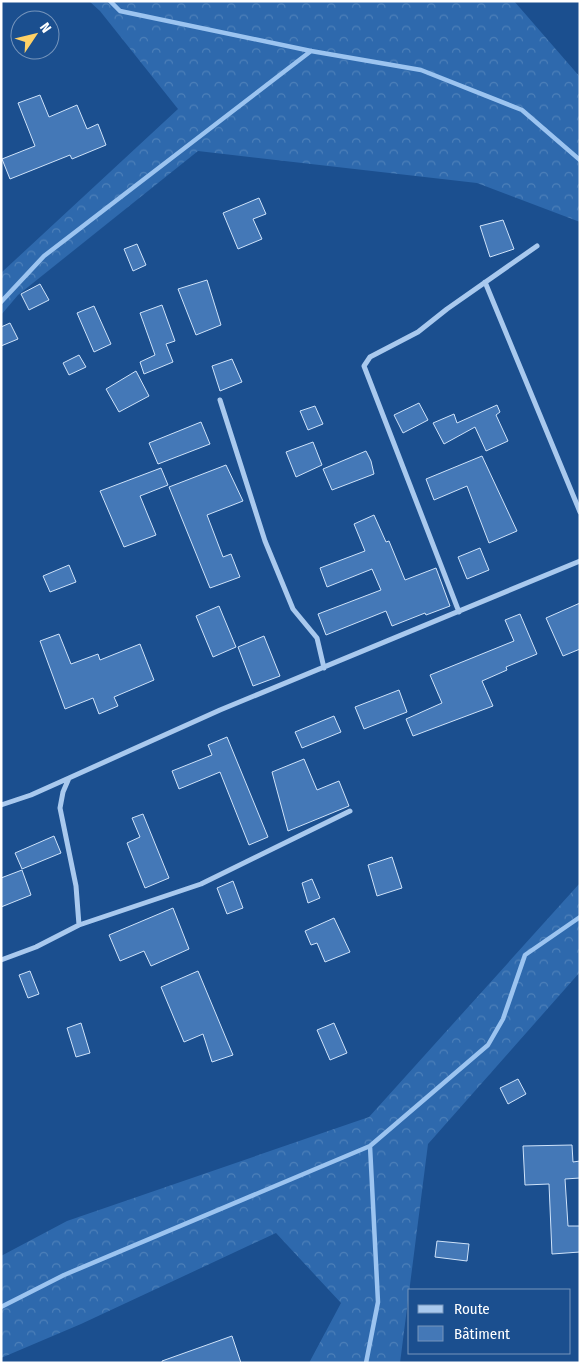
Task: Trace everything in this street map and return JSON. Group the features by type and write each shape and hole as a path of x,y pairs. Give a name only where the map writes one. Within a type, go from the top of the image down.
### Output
{"street":[{"path":"459,612 364,366 370,357 418,332 537,246"},
{"path":"485,282 580,512"},
{"path":"220,400 265,541 293,609 317,638 324,668"},
{"path":"1,804 31,796 211,714 580,561"},
{"path":"70,778 62,792 60,808 76,886 79,926"},
{"path":"1,960 36,947 79,926 201,884 350,811"}],"green space":[{"path":"89,1 514,1 580,77 580,222 477,183 198,151 18,295 1,315 1,273 178,109 100,11"},
{"path":"580,883 580,972 428,1144 400,1363 309,1363 341,1303 276,1233 81,1324 1,1358 1,1256 67,1221 369,1117"}],"building":[{"path":"40,95 49,117 77,105 87,129 98,124 106,145 72,159 70,155 10,179 2,159 35,146 18,103"},
{"path":"259,198 266,214 253,219 262,239 238,249 223,213"},
{"path":"503,220 514,249 490,257 480,226"},
{"path":"137,244 146,265 133,271 124,249"},
{"path":"207,280 221,325 196,335 178,289"},
{"path":"40,284 49,300 29,310 21,294"},
{"path":"162,305 175,341 166,344 173,362 144,374 140,362 155,355 140,313"},
{"path":"94,306 111,344 94,352 77,313"},
{"path":"10,323 18,339 1,346 1,327"},
{"path":"79,355 86,367 69,375 63,363"},
{"path":"232,359 242,382 220,391 212,366"},
{"path":"136,371 149,396 119,412 106,389"},
{"path":"419,403 428,420 403,433 394,415"},
{"path":"497,405 500,412 496,415 508,441 486,451 475,427 444,444 433,423 454,414 457,423"},
{"path":"315,406 323,424 308,430 300,411"},
{"path":"201,422 210,444 158,464 149,443"},
{"path":"313,442 322,465 296,477 286,452"},
{"path":"366,451 374,474 332,490 323,469"},
{"path":"482,456 517,531 489,543 467,486 434,500 426,479"},
{"path":"226,465 243,501 207,515 223,557 231,554 240,577 210,588 169,487"},
{"path":"161,468 168,485 140,496 156,535 124,547 100,491"},
{"path":"374,515 386,542 389,541 405,580 436,568 450,606 426,615 425,613 392,626 386,611 326,635 318,614 381,590 372,569 327,587 320,568 365,551 354,524"},
{"path":"480,548 489,570 467,579 458,557"},
{"path":"69,565 76,582 50,592 43,576"},
{"path":"580,603 580,649 563,656 546,618"},
{"path":"219,606 236,647 213,657 196,616"},
{"path":"520,614 537,654 506,667 507,670 482,681 493,706 413,736 406,719 442,703 430,675 514,641 505,620"},
{"path":"59,634 71,664 98,654 100,660 140,644 154,680 114,697 118,706 99,714 93,698 65,709 40,641"},
{"path":"264,636 280,676 253,686 238,647"},
{"path":"399,690 407,712 364,729 355,707"},
{"path":"334,716 341,732 302,748 295,732"},
{"path":"227,737 268,837 249,845 220,772 179,789 172,771 212,755 208,745"},
{"path":"304,759 317,790 339,781 349,806 288,831 272,772"},
{"path":"143,814 169,878 145,888 127,843 140,837 132,818"},
{"path":"54,836 61,853 22,869 15,853"},
{"path":"392,857 402,888 377,896 368,865"},
{"path":"22,870 31,895 1,907 1,878"},
{"path":"312,879 320,898 308,903 302,883"},
{"path":"233,881 243,908 227,914 217,888"},
{"path":"173,908 189,949 151,966 144,951 120,961 109,935"},
{"path":"334,918 350,952 325,962 317,943 311,945 305,931"},
{"path":"30,971 39,994 28,998 19,975"},
{"path":"198,971 233,1055 212,1062 203,1034 184,1042 161,987"},
{"path":"81,1023 90,1053 76,1057 67,1028"},
{"path":"334,1023 347,1053 330,1060 317,1030"},
{"path":"518,1079 526,1094 508,1104 500,1088"},
{"path":"572,1145 573,1162 580,1161 580,1178 565,1179 568,1226 580,1226 580,1252 552,1254 549,1184 525,1185 523,1146"},
{"path":"437,1241 469,1244 467,1261 435,1257"},
{"path":"232,1336 241,1363 162,1363 162,1361"}],"waterway":[{"path":"110,1 120,11 311,51 421,70 522,110 580,160"},
{"path":"1,302 44,256 311,51"},
{"path":"1,1307 64,1275 370,1146 488,1045 503,1019 525,955 580,917"},
{"path":"366,1363 378,1302 370,1146"}]}
